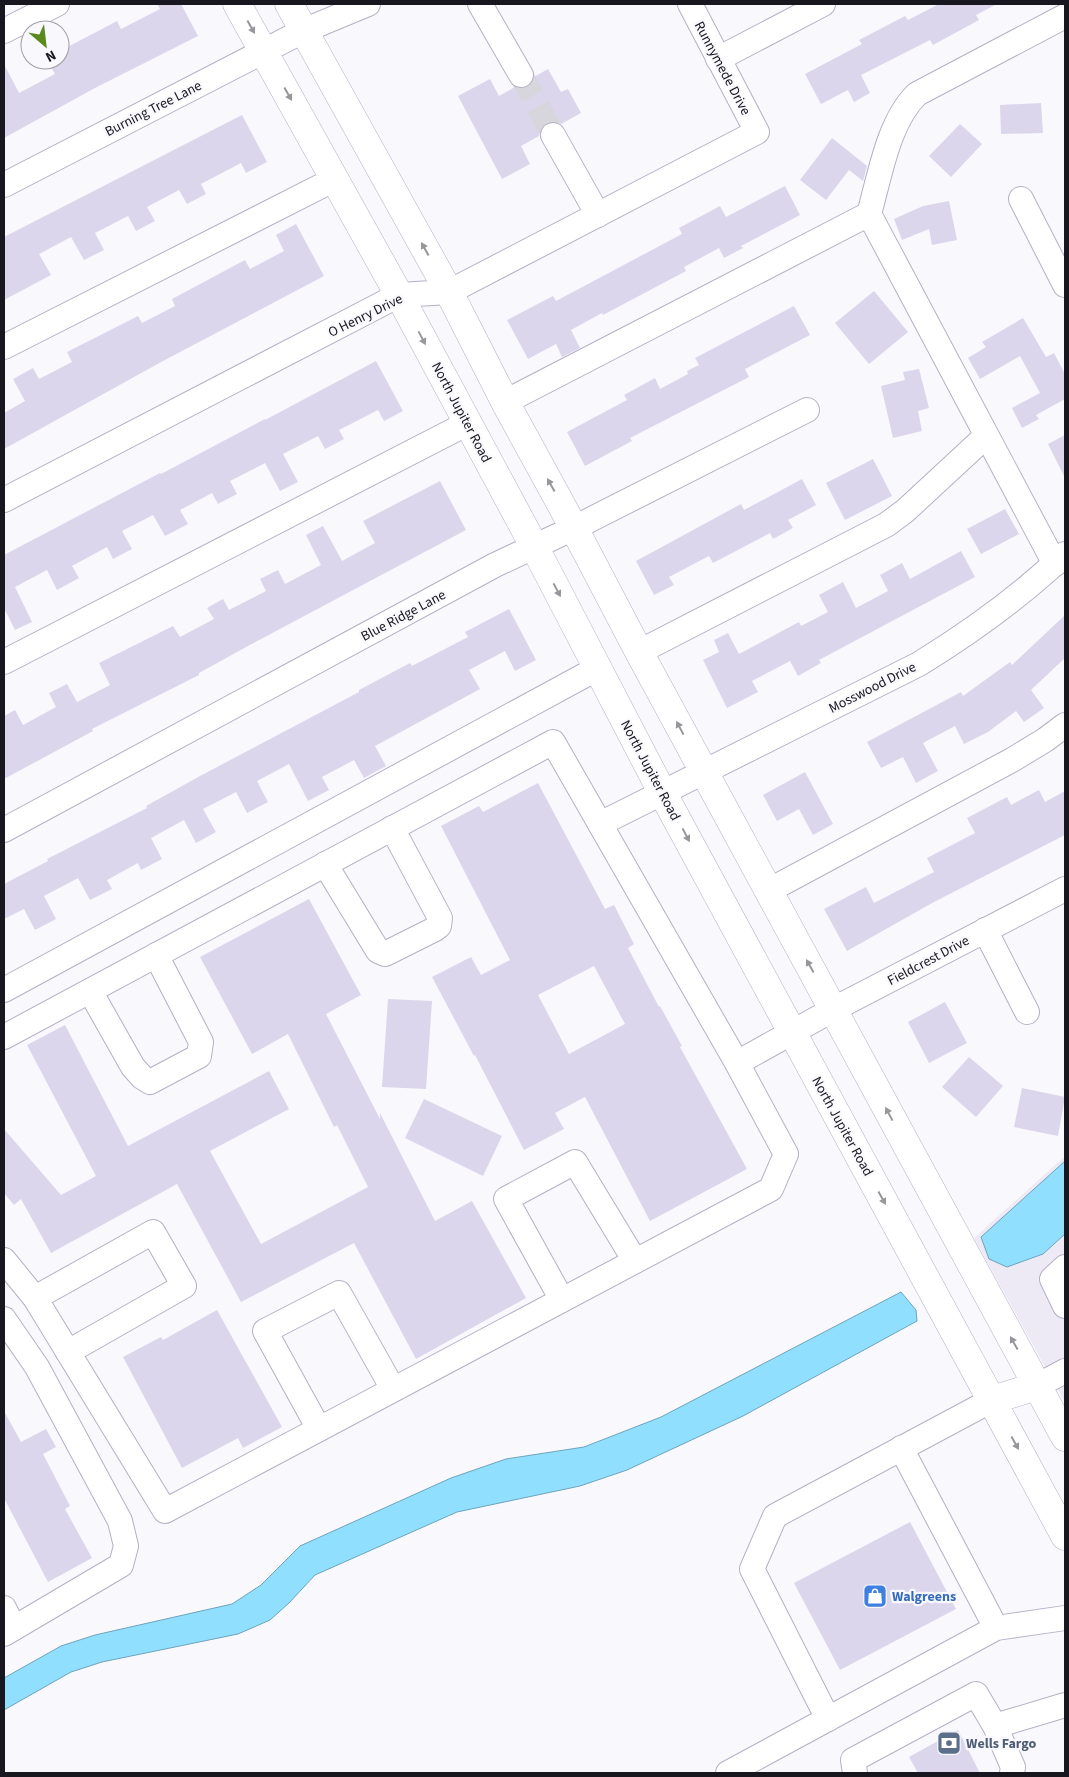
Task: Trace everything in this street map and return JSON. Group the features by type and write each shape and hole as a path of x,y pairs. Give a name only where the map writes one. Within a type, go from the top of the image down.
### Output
{"main road":[{"name":"North Jupiter Road","path":"237,4 399,295 534,546 662,792 1065,1536"},
{"path":"289,4 449,292 505,402 768,892 834,1009 1065,1438"},
{"path":"992,1400 1037,1386"}],"street":[{"path":"4,31 56,4"},
{"name":"Burning Tree Lane","path":"4,185 303,31 368,4"},
{"path":"480,4 521,75"},
{"name":"Runnymede Drive","path":"690,4 757,132"},
{"path":"718,59 823,4"},
{"path":"1060,559 986,436 869,214 886,153 898,120 910,102 918,94 1065,16"},
{"name":"O Henry Drive","path":"4,500 399,295 449,292 757,132"},
{"path":"553,135 598,214"},
{"path":"4,348 335,180"},
{"path":"1021,199 1065,285"},
{"path":"505,402 869,214"},
{"name":"Blue Ridge Lane","path":"4,830 488,569 574,528 807,410"},
{"path":"4,662 468,423"},
{"path":"639,652 886,525 905,511 986,436"},
{"name":"Mosswood Drive","path":"600,824 919,664 958,640 987,619 1060,559"},
{"path":"4,990 598,668"},
{"path":"768,892 1012,760 1065,725"},
{"path":"4,1037 553,742 737,1063 786,1154 771,1189 165,1511 35,1298 4,1260"},
{"path":"325,864 378,951 385,954 435,928 438,926 440,918 392,828"},
{"name":"Fieldcrest Drive","path":"737,1063 834,1009 1065,889"},
{"path":"985,930 1027,1012"},
{"path":"90,991 133,1067 142,1078 150,1082 199,1056 201,1042 156,955"},
{"path":"562,1300 506,1199 514,1194 575,1162 635,1261"},
{"path":"35,1298 153,1232 184,1286 68,1352"},
{"path":"1065,1267 1052,1279 1065,1306"},
{"path":"319,1429 266,1331 340,1294 393,1389"},
{"path":"4,1320 37,1367 120,1521 126,1546 121,1565 7,1624"},
{"path":"1037,1386 1065,1371"},
{"path":"828,1719 752,1569 775,1516 992,1400"},
{"path":"902,1448 996,1628"},
{"path":"730,1773 996,1628 1065,1618"},
{"path":"855,1773 853,1760 976,1694 995,1726 1013,1767 1012,1773"},
{"path":"995,1726 1065,1705"}],"shaded area":[{"path":"1065,1156 1065,1403 974,1238"}],"water":[{"path":"1065,1161 1065,1234 1043,1254 1007,1267 989,1259 981,1237"},
{"path":"901,1292 916,1310 917,1321 743,1416 627,1470 580,1486 457,1512 315,1575 270,1620 238,1634 102,1662 71,1672 4,1710 4,1678 61,1646 95,1635 232,1604 261,1585 300,1546 451,1478 506,1459 584,1447 661,1417"}],"building":[{"path":"157,4 181,4 198,36 95,88 4,138 4,64 19,93 55,74 53,70 70,70 70,46 117,21 121,29 160,9"},
{"path":"939,4 997,4 976,15 979,20 933,45 930,40 861,75 870,93 854,102 848,90 821,104 805,74 862,44 859,40 905,16 908,20"},
{"path":"548,69 561,92 568,89 581,113 561,124 554,121 546,123 541,128 539,136 521,146 530,164 502,179 458,96 490,79 499,96 515,87 521,89 527,87 533,82 534,77"},
{"path":"1041,103 1043,133 1001,134 1000,105"},
{"path":"242,115 267,162 246,173 241,163 201,184 206,194 187,204 179,190 147,207 155,221 136,231 128,216 95,233 104,250 84,260 71,237 39,254 51,275 4,300 4,237"},
{"path":"960,124 982,144 951,177 929,156"},
{"path":"832,138 867,166 863,181 849,170 826,200 800,180"},
{"path":"785,186 800,215 741,246 743,248 724,258 719,248 684,267 686,271 571,330 580,348 562,357 556,344 528,359 507,320 553,296 556,301 682,234 679,228 720,206 726,217"},
{"path":"949,201 957,240 932,245 929,229 902,240 894,219 923,206"},
{"path":"296,224 324,276 163,361 4,449 4,413 25,401 13,379 33,368 39,379 72,362 67,352 138,316 142,323 175,306 172,299 245,260 250,269 284,251 276,235"},
{"path":"874,291 908,332 869,364 835,323"},
{"path":"794,306 810,335 745,369 749,377 630,438 632,441 585,466 567,432 627,400 624,395 655,378 660,389 688,374 687,371 699,365 695,358"},
{"path":"1023,318 1046,357 1054,353 1065,374 1065,399 1036,415 1039,419 1022,428 1012,408 1040,393 1020,356 980,379 968,358 986,347 982,342"},
{"path":"376,361 403,411 384,421 378,410 339,430 344,439 325,449 318,436 283,454 298,482 280,491 265,463 230,481 237,494 218,504 212,493 180,510 188,524 165,536 153,515 122,531 132,549 113,559 107,547 72,566 79,578 57,590 47,570 15,587 32,622 15,630 4,608 4,555"},
{"path":"919,369 929,408 918,411 922,431 893,438 881,386 905,380 903,372"},
{"path":"1065,435 1065,478 1048,444"},
{"path":"873,459 892,496 845,520 826,483"},
{"path":"802,479 816,505 788,520 793,528 773,539 770,533 713,563 709,556 669,577 674,585 654,595 636,561 741,504 744,510"},
{"path":"440,481 466,530 248,646 199,673 199,675 92,729 93,731 4,779 4,716 15,710 23,725 56,707 49,693 67,684 77,702 110,685 99,663 173,626 180,637 214,619 207,608 223,599 229,610 266,591 260,579 278,570 285,584 321,565 306,535 323,526 342,561 375,543 363,521"},
{"path":"1005,509 1019,534 981,554 967,529"},
{"path":"961,551 975,577 819,660 821,663 798,676 790,661 752,681 758,692 727,708 703,660 719,652 714,640 728,633 739,654 799,622 801,626 828,612 819,595 843,582 856,608 888,591 880,575 902,563 910,579"},
{"path":"509,609 536,660 515,671 505,651 469,670 480,689 375,746 386,766 364,778 354,760 322,777 329,790 308,801 289,764 257,781 268,802 247,813 236,792 203,809 216,832 196,843 184,820 151,838 162,859 141,870 138,863 107,880 112,889 90,900 78,878 44,896 56,919 35,930 24,909 4,919 4,884 48,861 47,859 147,808 146,806 359,692 359,690 410,663 412,666 468,637 465,632"},
{"path":"1065,615 1065,658 1031,690 1044,708 1024,722 1016,711 988,732 964,744 955,726 923,743 938,771 916,783 903,757 881,768 867,742 961,692 963,696 1010,662 1012,665"},
{"path":"805,772 833,824 813,835 799,809 777,821 763,795"},
{"path":"538,783 605,909 614,905 634,944 628,948 747,1169 650,1221 585,1097 555,1113 564,1129 524,1150 432,977 471,957 481,975 510,960 441,826 479,806 483,812","holes":["594,966 625,1024 569,1054 538,995"]},
{"path":"1039,790 1045,802 1065,791 1065,835 934,902 847,951 824,909 866,887 874,903 934,872 927,858 975,833 967,818 1007,797 1011,805"},
{"path":"309,899 361,995 326,1014 380,1119 380,1113 435,1221 472,1201 526,1298 416,1359 354,1243 241,1302 177,1184 51,1253 21,1199 14,1205 4,1193 4,1129 61,1195 96,1176 27,1045 65,1025 128,1146 269,1071 289,1109 210,1151 261,1244 368,1187 337,1125 334,1127 288,1034 252,1054 200,957"},
{"path":"388,999 432,1001 426,1089 382,1087"},
{"path":"945,1002 967,1043 929,1063 908,1022"},
{"path":"969,1057 1003,1086 976,1117 942,1087"},
{"path":"1022,1088 1065,1097 1058,1136 1014,1127"},
{"path":"424,1099 502,1136 483,1176 405,1138"},
{"path":"217,1310 282,1427 243,1448 238,1438 182,1468 123,1357 161,1337 163,1340"},
{"path":"4,1411 21,1442 46,1429 56,1447 43,1454 70,1506 65,1509 92,1558 48,1582 4,1498"},
{"name":"Walgreens","path":"910,1522 956,1609 840,1670 794,1583"},
{"name":"Wells Fargo","path":"958,1730 980,1773 918,1773 909,1757"}],"tunnel":[{"path":"521,75 553,135"}],"place":[{"name":"Walgreens","path":"875,1596"},
{"name":"Wells Fargo","path":"949,1743"}]}
